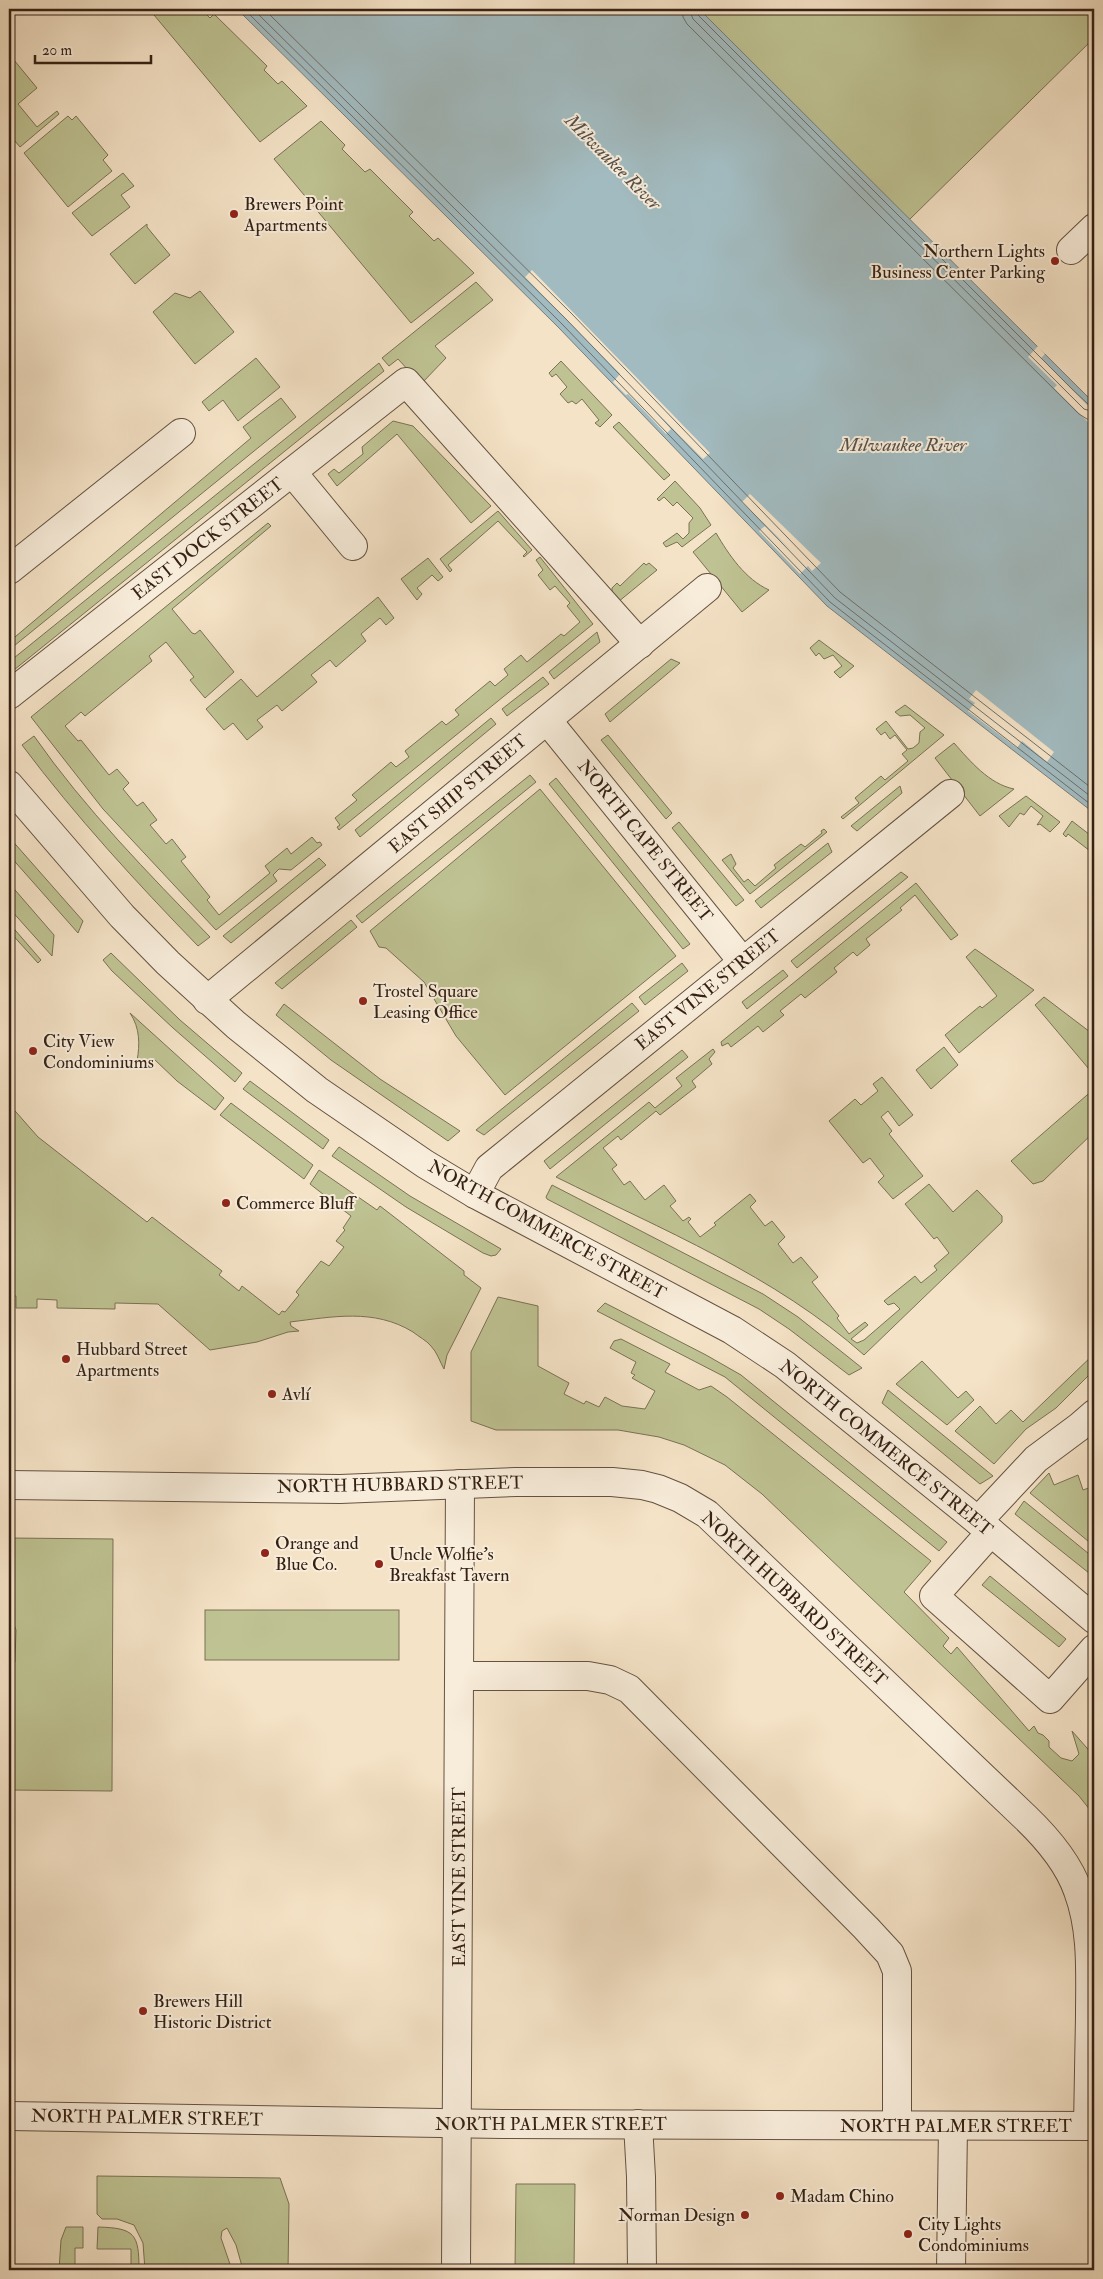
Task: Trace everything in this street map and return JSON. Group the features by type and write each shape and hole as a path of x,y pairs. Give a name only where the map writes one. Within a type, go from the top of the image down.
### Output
{"street":[{"path":"1071,250 1094,228"},
{"name":"EAST DOCK STREET","path":"9,695 406,382 640,644"},
{"path":"9,570 181,433"},
{"path":"292,472 353,546"},
{"name":"EAST SHIP STREET","path":"208,1000 708,588"},
{"name":"NORTH CAPE STREET","path":"547,720 743,962"},
{"name":"NORTH COMMERCE STREET","path":"9,785 122,916 168,963 208,1000 317,1090 425,1164 474,1194 732,1330 785,1365 984,1526 1094,1619"},
{"name":"EAST VINE STREET","path":"474,1194 489,1168 950,794"},
{"path":"1094,1414 1080,1427 1036,1458 934,1596 1050,1699 1094,1649"},
{"name":"NORTH HUBBARD STREET","path":"9,1485 340,1489 516,1482 612,1482 658,1489 680,1498 708,1514 1045,1837 1061,1858 1078,1890 1086,1919 1090,1959 1091,2126"},
{"name":"EAST VINE STREET","path":"456,2270 460,1484"},
{"path":"460,1676 588,1676 610,1680 629,1689 866,1928 890,1954 897,1971 897,2125"},
{"name":"NORTH PALMER STREET","path":"9,2116 458,2124 1091,2126"},
{"path":"638,2124 641,2177 642,2270"},
{"path":"951,2270 953,2126"}],"green space":[{"path":"149,9 201,9 210,18 214,14 267,66 264,70 278,84 282,81 307,106 260,142"},
{"path":"699,9 1094,9 1094,38 909,220"},
{"path":"9,54 37,88 18,104 37,127 57,111 59,114 20,147 9,134"},
{"path":"68,116 72,120 76,116 108,155 103,160 112,171 68,207 24,153"},
{"path":"321,121 345,145 342,149 365,172 370,169 413,212 409,216 434,241 438,238 474,273 411,323 274,159"},
{"path":"123,173 134,186 121,195 130,207 92,236 72,213"},
{"path":"147,224 147,227 170,255 135,284 110,254"},
{"path":"476,282 493,300 435,346 446,358 421,384 398,359 389,366 382,358"},
{"path":"200,291 234,332 195,364 153,312 175,293 190,298"},
{"path":"256,358 280,387 238,421 223,400 209,411 202,402"},
{"path":"561,361 612,415 600,427 595,423 599,420 582,399 576,404 572,401 568,403 560,394 567,387 556,374 552,377 549,373"},
{"path":"379,363 384,371 9,674 9,662"},
{"path":"281,398 296,417 9,650 9,642 251,438 243,427"},
{"path":"393,421 413,426 491,506 471,523 397,434 337,486 328,474 334,469 339,473 363,454 362,447"},
{"path":"619,422 670,475 664,480 613,427"},
{"path":"675,481 700,508 711,525 682,547 677,542 666,547 663,543 677,533 683,539 689,533 689,523 693,518 677,502 673,506 664,497 659,501 657,499"},
{"path":"498,511 532,550 524,557 527,552 498,521 448,565 452,570 450,572 440,559"},
{"path":"268,523 271,526 172,609 192,633 195,634 200,630 234,672 205,698 190,680 194,677 166,642 149,656 152,661 85,716 81,712 65,726 78,741 81,740 109,775 117,769 129,783 123,789 137,806 143,802 157,820 150,825 166,844 172,839 186,857 181,861 210,897 207,900 219,915 270,873 265,866 287,848 291,854 312,837 317,843 320,842 322,845 291,870 279,869 273,875 277,881 216,930 103,809 31,717"},
{"path":"716,533 726,550 745,573 752,580 769,590 742,612 693,552"},
{"path":"540,557 593,624 339,830 337,827 340,825 335,818 357,800 352,795 391,762 396,767 409,757 405,751 442,721 446,725 459,715 455,710 490,681 495,686 508,675 504,669 521,655 527,662 561,634 564,636 580,622 567,606 570,603 555,586 550,590 538,575 543,570 536,560"},
{"path":"428,558 443,577 438,581 432,575 417,588 422,594 417,600 401,579"},
{"path":"644,563 646,565 649,563 657,570 618,602 612,593 612,588 617,583 620,586"},
{"path":"378,597 394,618 386,625 380,618 361,634 366,641 336,667 330,660 311,675 317,682 282,711 277,705 257,720 263,727 247,740 233,723 224,730 206,709 241,679 257,697"},
{"path":"597,632 600,642 554,679 549,672"},
{"path":"819,640 854,666 840,678 834,672 842,666 833,655 824,659 819,653 816,656 810,648"},
{"path":"671,659 680,663 610,722 605,714"},
{"path":"543,677 549,684 507,716 502,709"},
{"path":"905,705 944,735 843,819 841,817 859,803 855,798 881,776 885,780 908,761 902,754 907,750 895,735 890,739 885,732 881,735 876,729 886,721 908,749 913,748 919,743 920,732 925,728 910,715 900,716 895,712"},
{"path":"491,718 496,724 360,837 355,830"},
{"path":"608,735 672,813 666,819 601,740"},
{"path":"34,736 96,815 210,937 198,946 107,849 22,745"},
{"path":"954,743 988,777 1014,789 980,816 935,758"},
{"path":"530,775 536,782 362,923 356,916"},
{"path":"556,778 690,944 683,949 549,784"},
{"path":"900,786 902,793 857,831 851,826"},
{"path":"540,789 676,956 505,1095 456,1036 424,982 386,948 379,947 370,931"},
{"path":"1026,796 1060,822 1050,832 1040,824 1037,825 1043,816 1031,806 1024,815 1020,813 1009,827 999,816"},
{"path":"1072,821 1094,838 1094,854 1068,834 1066,837 1063,834"},
{"path":"679,822 744,900 736,906 672,828"},
{"path":"824,829 827,832 750,894 722,860 731,854 736,864 733,868 744,882 748,879 755,886 776,868 774,865 801,844 805,847 822,833 821,831"},
{"path":"9,837 83,921 78,933 9,855"},
{"path":"828,843 832,852 761,908 755,901"},
{"path":"319,858 326,865 231,943 223,936"},
{"path":"901,872 908,877 797,968 791,961"},
{"path":"9,883 54,935 52,956 9,908"},
{"path":"916,883 958,935 951,940 915,895 900,908 902,910 866,939 870,945 857,956 853,952 834,968 837,972 805,998 801,994 780,1011 784,1015 763,1032 758,1026 731,1047 728,1043 722,1046 721,1042"},
{"path":"351,920 357,927 282,989 275,983"},
{"path":"9,923 41,960 38,963 9,931"},
{"path":"975,949 1034,990 959,1053 945,1035 980,1006 982,1008 997,996 966,957"},
{"path":"111,953 180,1020 242,1073 235,1082 112,971 103,960"},
{"path":"682,963 688,971 645,1005 639,997"},
{"path":"783,970 788,976 747,1009 742,1002"},
{"path":"1044,997 1094,1035 1094,1075 1035,1005"},
{"path":"632,1003 639,1011 484,1135 476,1130"},
{"path":"284,1004 380,1079 460,1131 448,1141 331,1060 276,1015"},
{"path":"130,1013 224,1098 215,1110 177,1081 154,1059 147,1066 137,1061 138,1036 136,1024"},
{"path":"944,1047 958,1065 931,1089 916,1070"},
{"path":"713,1049 715,1052 709,1059 712,1064 692,1081 696,1087 660,1115 656,1111 621,1140 618,1136 603,1148 617,1165 612,1169 624,1185 630,1181 645,1200 664,1185 676,1201 670,1206 683,1221 689,1217 691,1219 688,1222 700,1237 750,1194 756,1201 750,1207 765,1226 772,1221 785,1237 778,1244 793,1263 801,1257 818,1277 812,1282 839,1316 837,1318 849,1334 865,1322 868,1325 851,1339 857,1343 864,1340 900,1309 894,1303 888,1305 884,1301 915,1276 921,1283 937,1270 934,1266 949,1253 937,1237 934,1239 905,1204 929,1184 953,1212 977,1190 1002,1216 1002,1222 864,1355 794,1301 756,1278 676,1235 556,1177 649,1102 655,1108 682,1086 676,1078"},
{"path":"682,1050 688,1057 550,1169 544,1161"},
{"path":"882,1077 913,1115 899,1126 888,1111 881,1117 892,1131 889,1134 923,1176 893,1199 878,1182 884,1176 870,1158 863,1163 829,1121 855,1099 861,1105 878,1091 873,1084"},
{"path":"250,1081 329,1140 323,1149 243,1089"},
{"path":"1094,1089 1094,1132 1043,1181 1033,1184 1011,1161"},
{"path":"231,1103 313,1165 304,1179 220,1115"},
{"path":"9,1104 38,1137 147,1222 152,1217 222,1271 219,1275 239,1291 242,1286 279,1315 282,1311 285,1312 299,1295 296,1292 321,1261 329,1266 344,1247 336,1241 345,1230 343,1228 351,1216 310,1184 319,1170 377,1210 380,1206 464,1271 464,1275 481,1288 447,1355 444,1369 433,1348 413,1332 398,1324 368,1317 337,1317 290,1322 291,1326 299,1331 288,1332 257,1342 210,1350 158,1304 115,1303 115,1309 57,1308 57,1300 37,1299 37,1308 16,1308 16,1296 9,1296"},
{"path":"339,1147 410,1196 501,1249 496,1255 491,1256 483,1253 406,1207 332,1156"},
{"path":"552,1185 763,1294 798,1317 862,1368 849,1375 789,1329 759,1309 547,1199 546,1197"},
{"path":"498,1297 538,1306 538,1366 569,1383 564,1394 584,1404 586,1401 599,1407 605,1397 622,1406 645,1409 655,1391 632,1378 635,1375 631,1373 636,1362 610,1348 614,1341 621,1339 670,1364 665,1372 699,1390 711,1386 727,1397 931,1561 904,1592 949,1638 943,1646 951,1654 957,1647 1029,1731 1034,1726 1038,1733 1049,1741 1049,1747 1061,1758 1072,1761 1079,1754 1072,1731 1094,1756 1094,1815 1079,1796 762,1494 725,1465 684,1445 659,1437 618,1430 496,1430 471,1421 471,1352"},
{"path":"605,1303 741,1375 947,1542 939,1551 725,1377 597,1311"},
{"path":"1094,1354 1094,1370 1056,1408 1026,1429 994,1464 955,1431 980,1406 996,1424 1011,1410 1023,1422"},
{"path":"922,1361 958,1398 966,1391 974,1400 947,1425 896,1384"},
{"path":"888,1390 993,1476 980,1484 882,1403"},
{"path":"1049,1473 1054,1485 1078,1475 1083,1490 1094,1486 1094,1519 1088,1525 1094,1531 1094,1546 1030,1493"},
{"path":"1024,1501 1094,1558 1094,1577 1015,1514"},
{"path":"9,1538 113,1539 112,1791 9,1790 9,1689 15,1661 16,1630 9,1611"},
{"path":"990,1576 1066,1639 1059,1647 982,1585"},
{"path":"205,1610 399,1610 399,1660 205,1660"},
{"path":"97,2176 280,2178 289,2204 288,2270 243,2270 236,2245 227,2228 222,2231 221,2238 232,2270 145,2270 143,2243 134,2225 117,2219 102,2219 97,2214"},
{"path":"516,2184 575,2184 574,2270 515,2270"},
{"path":"66,2227 83,2227 83,2248 75,2248 75,2270 59,2270 61,2240"},
{"path":"98,2227 120,2229 132,2235 138,2248 139,2270 131,2270 131,2249 97,2249"}],"water":[{"name":"Milwaukee River","path":"237,9 699,9 1094,403 1094,813 827,606 558,327"}],"pier":[{"path":"532,270 710,453 703,459 651,407 671,429 666,434 628,394 626,395 613,382 620,374 525,277"},
{"path":"1038,346 1045,354 1041,358 1094,412 1094,428 1054,388 1057,385 1028,357"},
{"path":"750,494 821,563 812,571 808,566 800,574 759,531 765,526 794,553 742,502"},
{"path":"976,690 1054,752 1047,762 1022,741 1017,748 968,711 975,703 969,699"}],"place":[{"name":"Brewers Point Apartments","path":"234,214"},
{"name":"Northern Lights Business Center Parking","path":"1055,261"},
{"name":"Trostel Square Leasing Office","path":"363,1001"},
{"name":"City View Condominiums","path":"33,1051"},
{"name":"Commerce Bluff","path":"226,1203"},
{"name":"Hubbard Street Apartments","path":"66,1359"},
{"name":"Avlí","path":"272,1394"},
{"name":"Orange and Blue Co.","path":"265,1553"},
{"name":"Uncle Wolfie's Breakfast Tavern","path":"379,1564"},
{"name":"Brewers Hill Historic District","path":"143,2011"},
{"name":"Madam Chino","path":"780,2196"},
{"name":"Norman Design","path":"745,2215"},
{"name":"City Lights Condominiums","path":"908,2234"}]}
